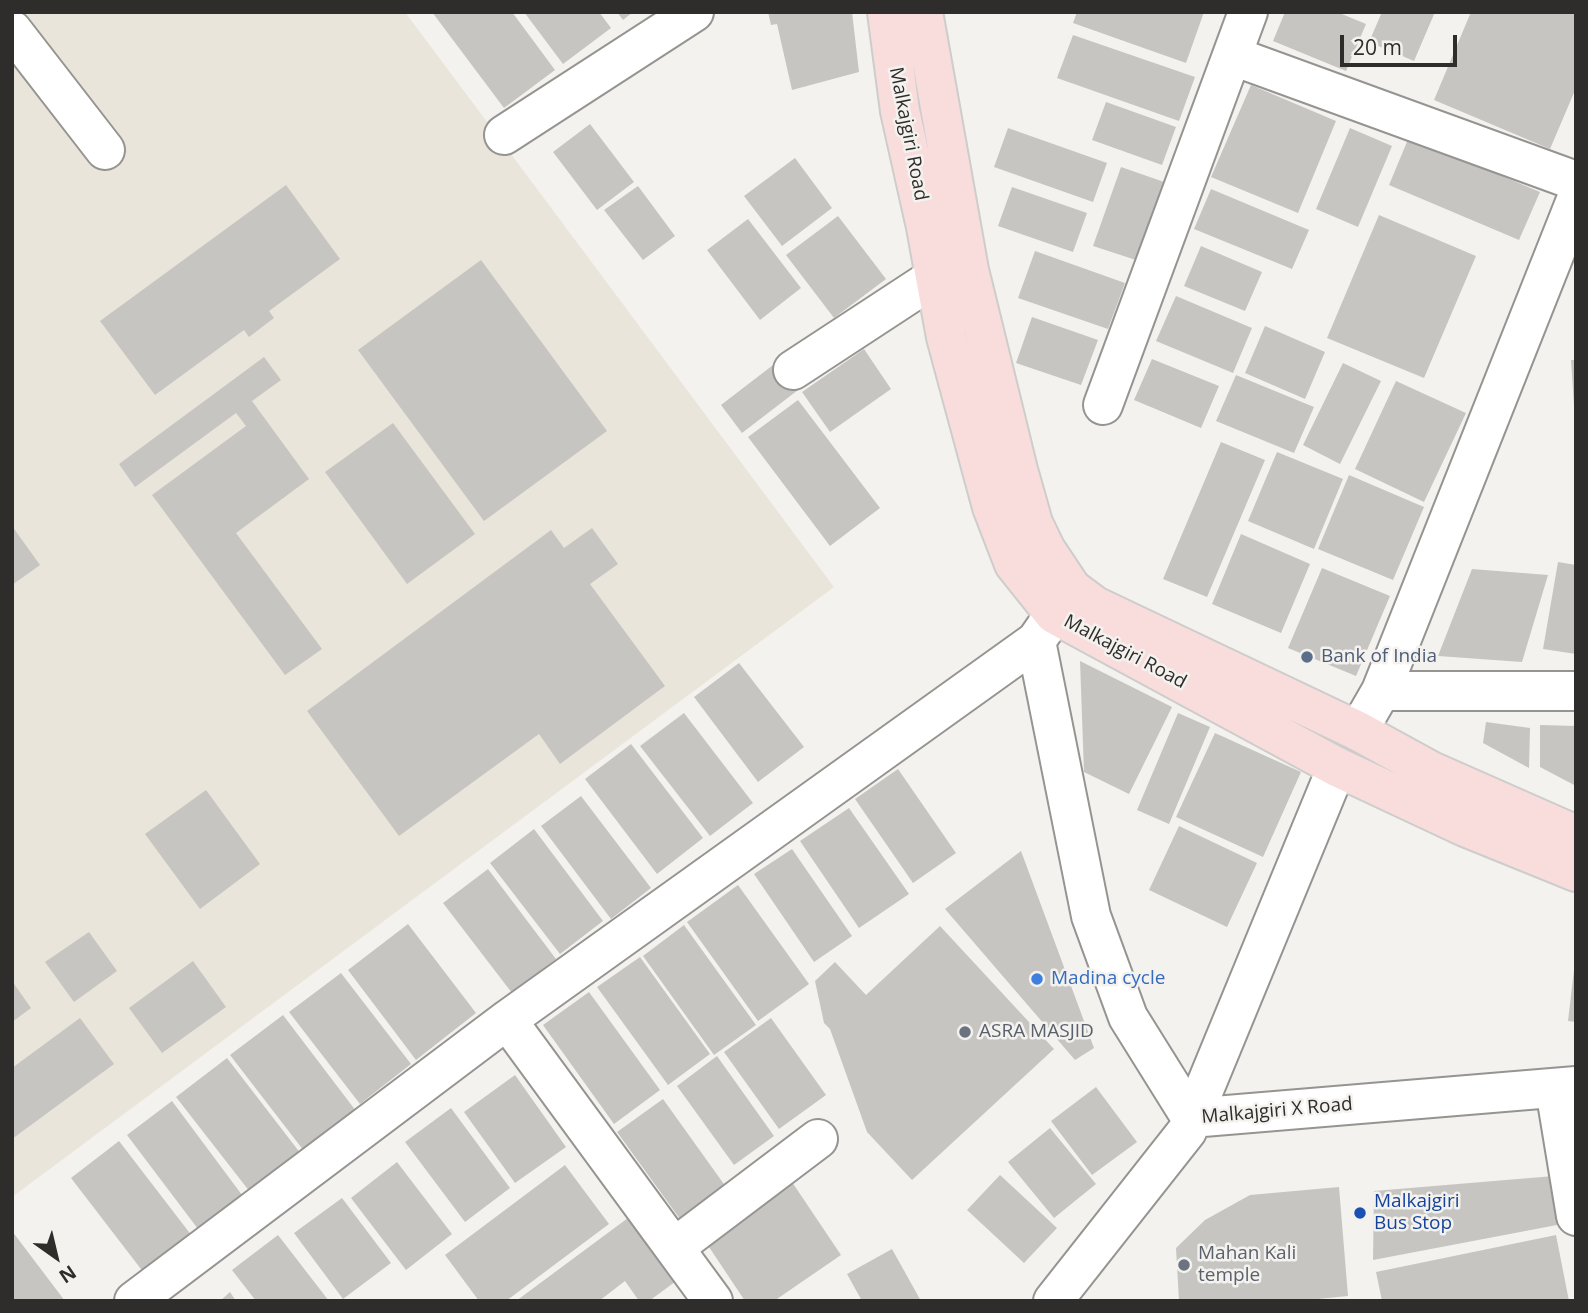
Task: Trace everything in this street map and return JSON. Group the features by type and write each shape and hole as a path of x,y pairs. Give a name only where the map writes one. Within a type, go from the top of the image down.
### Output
{"main road":[{"name":"Malkajgiri Road","path":"887,12 900,111 926,227 946,337 992,507 1014,564 1054,614 1337,767 1465,827 1576,872"},
{"name":"Malkajgiri Road","path":"923,12 969,270 1018,470 1033,523 1046,550 1054,614"},
{"name":"Malkajgiri Road","path":"1054,614 1095,606 1357,731 1431,771 1576,835"}],"street":[{"path":"504,135 694,12"},
{"path":"1103,405 1248,12"},
{"path":"12,30 105,150"},
{"path":"1233,56 1576,181"},
{"path":"1357,731 1381,691 1576,200"},
{"path":"793,370 935,277"},
{"path":"134,1301 1054,614"},
{"name":"Malkajgiri X Road","path":"1054,614 1091,916 1128,1017 1191,1118 1565,1087"},
{"path":"1381,691 1576,691"},
{"path":"1053,1301 1187,1130 1337,767"},
{"path":"507,1020 675,1247 699,1295"},
{"path":"1565,1087 1576,1216"},
{"path":"675,1247 818,1139"}],"shaded area":[{"path":"12,12 405,12 834,587 12,1197"}],"building":[{"path":"432,12 512,12 555,70 504,108"},
{"path":"524,12 599,12 611,28 563,64"},
{"path":"617,12 633,12 623,20"},
{"path":"768,12 852,12 859,72 792,90 777,24 771,25"},
{"path":"1077,12 1204,12 1186,63 1073,23"},
{"path":"1285,12 1337,12 1366,24 1346,71 1273,41"},
{"path":"1382,12 1435,12 1414,61 1369,42"},
{"path":"1471,12 1576,12 1576,88 1550,149 1434,100"},
{"path":"1073,35 1195,77 1179,121 1057,78"},
{"path":"1251,85 1336,121 1298,213 1211,177"},
{"path":"1106,102 1176,127 1162,165 1092,140"},
{"path":"590,124 634,182 597,210 553,152"},
{"path":"1008,128 1107,163 1093,202 994,167"},
{"path":"1350,128 1392,146 1358,227 1316,209"},
{"path":"1409,137 1540,192 1519,240 1389,185"},
{"path":"795,158 832,208 782,246 744,196"},
{"path":"1121,167 1167,183 1139,261 1093,246"},
{"path":"286,185 340,259 269,311 274,318 249,337 244,330 155,395 100,321"},
{"path":"638,186 675,236 643,260 604,210"},
{"path":"1012,187 1087,213 1073,252 998,226"},
{"path":"1211,189 1309,230 1292,269 1194,229"},
{"path":"1379,215 1476,256 1424,378 1327,338"},
{"path":"838,216 886,279 834,318 786,255"},
{"path":"748,219 801,288 760,320 707,250"},
{"path":"1201,246 1262,272 1245,311 1184,286"},
{"path":"1035,251 1125,283 1108,329 1018,298"},
{"path":"481,260 607,431 484,521 358,350"},
{"path":"1176,296 1252,328 1233,373 1156,341"},
{"path":"1032,317 1098,340 1081,385 1016,363"},
{"path":"1265,326 1325,352 1305,399 1245,373"},
{"path":"864,349 891,389 830,432 802,392"},
{"path":"264,357 281,380 252,401 309,479 236,533 322,649 285,675 152,495 246,426 236,413 135,487 119,464"},
{"path":"1152,359 1219,386 1201,428 1134,400"},
{"path":"1571,360 1576,360 1576,406 1574,406"},
{"path":"777,362 798,390 742,433 721,405"},
{"path":"1343,363 1381,381 1340,464 1303,445"},
{"path":"1236,375 1314,407 1294,453 1216,421"},
{"path":"1396,381 1466,413 1424,502 1355,469"},
{"path":"798,400 880,508 830,546 748,437"},
{"path":"393,423 475,534 407,584 325,472"},
{"path":"1221,442 1265,460 1207,597 1163,579"},
{"path":"1277,452 1343,479 1314,549 1248,521"},
{"path":"1349,475 1424,507 1393,580 1318,549"},
{"path":"12,526 40,565 12,585"},
{"path":"592,528 618,564 590,584 665,686 560,764 539,734 399,836 307,711 551,530 564,548"},
{"path":"1241,534 1310,564 1281,633 1212,604"},
{"path":"1558,562 1576,565 1576,654 1543,649"},
{"path":"1322,568 1390,596 1356,676 1288,648"},
{"path":"1472,569 1548,575 1522,662 1438,656"},
{"path":"1080,661 1172,707 1129,794 1084,772"},
{"path":"739,663 804,747 758,782 694,697"},
{"path":"684,713 753,803 710,836 640,746"},
{"path":"1178,713 1210,727 1169,824 1137,810"},
{"path":"1486,722 1530,728 1529,768 1483,743"},
{"path":"1540,725 1576,726 1576,786 1540,767"},
{"path":"1215,733 1301,772 1263,857 1176,817"},
{"path":"631,744 703,838 657,874 585,779"},
{"path":"898,769 956,853 913,883 855,799"},
{"path":"206,790 260,864 200,909 145,834"},
{"path":"581,796 651,888 611,919 541,826"},
{"path":"849,808 909,894 859,928 800,841"},
{"path":"1179,826 1257,863 1227,927 1149,890"},
{"path":"534,829 603,921 560,954 490,863"},
{"path":"792,849 852,936 814,962 754,874"},
{"name":"Madina cycle","path":"1021,851 1094,1048 1075,1060 945,909"},
{"path":"488,869 556,959 512,993 443,903"},
{"path":"738,885 809,984 758,1021 687,922"},
{"path":"408,924 476,1013 416,1060 348,970"},
{"path":"684,925 756,1025 714,1055 643,956"},
{"path":"940,926 1054,1049 912,1180 867,1132 830,1029 824,1023 815,981 835,962 866,995"},
{"path":"89,932 117,971 74,1002 45,962"},
{"path":"640,957 710,1054 668,1085 597,987"},
{"path":"193,961 226,1007 162,1053 129,1008"},
{"path":"1576,970 1576,1022 1568,1021"},
{"path":"341,973 411,1064 360,1104 289,1012"},
{"path":"12,981 31,1008 12,1022"},
{"path":"589,992 660,1090 614,1124 543,1025"},
{"path":"283,1015 356,1111 304,1151 230,1055"},
{"path":"80,1018 114,1064 12,1139 12,1068"},
{"path":"771,1018 826,1095 779,1129 724,1052"},
{"path":"717,1056 774,1136 734,1165 677,1086"},
{"path":"227,1058 301,1154 250,1192 176,1097"},
{"path":"515,1075 566,1147 515,1183 464,1112"},
{"path":"1096,1087 1137,1142 1092,1175 1051,1121"},
{"path":"663,1099 726,1187 680,1219 617,1132"},
{"path":"172,1101 242,1195 198,1229 127,1135"},
{"path":"451,1108 510,1188 465,1222 405,1142"},
{"path":"1050,1128 1096,1184 1054,1218 1008,1162"},
{"path":"119,1141 192,1236 144,1273 71,1178"},
{"path":"397,1162 452,1234 406,1270 351,1198"},
{"path":"565,1165 609,1224 506,1301 479,1301 445,1255"},
{"path":"1000,1175 1057,1228 1024,1263 967,1210"},
{"path":"1554,1176 1557,1225 1373,1260 1374,1191"},
{"path":"792,1182 841,1255 774,1301 745,1301 705,1241"},
{"path":"1339,1187 1348,1296 1318,1301 1179,1301 1176,1248 1205,1220 1250,1195"},
{"path":"342,1198 391,1263 343,1299 294,1233"},
{"path":"632,1215 679,1279 649,1301 639,1301 625,1281 599,1301 516,1301"},
{"path":"12,1231 65,1301 12,1301"},
{"path":"278,1235 329,1301 256,1301 232,1270"},
{"path":"1556,1235 1569,1301 1382,1301 1376,1272"},
{"path":"892,1249 921,1301 862,1301 847,1274"},
{"path":"230,1292 236,1301 220,1301"}],"place":[{"name":"Bank of India","path":"1307,657"},
{"name":"Madina cycle","path":"1037,979"},
{"name":"ASRA MASJID","path":"965,1032"},
{"name":"Malkajgiri Bus Stop","path":"1360,1213"},
{"name":"Mahan Kali temple","path":"1184,1265"}]}
